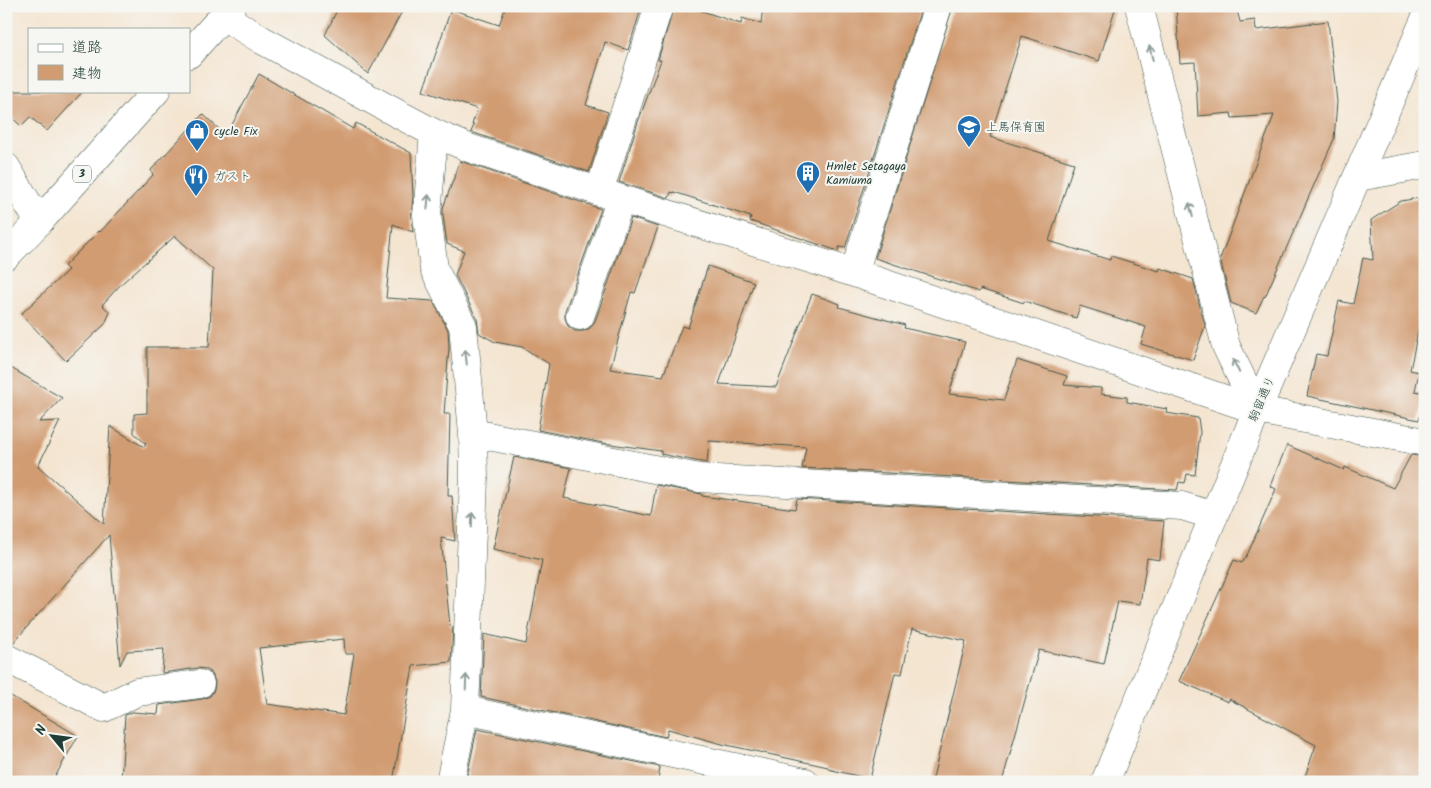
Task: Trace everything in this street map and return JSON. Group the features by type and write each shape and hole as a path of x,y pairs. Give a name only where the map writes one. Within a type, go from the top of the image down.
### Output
{"street":[{"path":"580,316 660,6"},
{"path":"854,273 938,6"},
{"path":"1139,6 1226,346 1257,410"},
{"path":"190,53 227,11 270,44 434,133 469,148 610,196 854,273 1257,410 1425,442"},
{"name":"駒留通り","path":"1105,782 1257,410 1425,19"},
{"name":"3","path":"6,256 39,222 155,92"},
{"path":"434,133 427,214 434,269 463,326 473,433 474,478 465,710 450,782"},
{"path":"1358,177 1425,165"},
{"path":"6,167 39,222"},
{"path":"473,433 700,478 1182,506 1214,516"},
{"path":"6,658 104,708 138,692 200,684"},
{"path":"465,710 805,782"}],"building":[{"path":"339,6 405,6 368,74 325,35"},
{"path":"506,6 642,6 628,50 605,42 586,105 608,112 589,172 471,132 477,109 423,91 451,9 499,25"},
{"path":"674,6 687,6 741,24 742,18 761,24 763,6 922,6 845,248 839,247 838,251 750,221 751,217 674,192 671,192 669,198 619,182 638,122 661,60 658,60"},
{"path":"953,6 1116,6 1099,61 1022,36 990,137 1074,163 1049,241 1110,260 1111,256 1159,271 1160,268 1193,279 1205,326 1193,360 1141,344 1146,327 1080,306 1076,318 980,289 979,292 875,258"},
{"path":"1176,6 1236,6 1240,22 1255,20 1256,30 1328,21 1337,102 1334,139 1265,297 1256,313 1231,303 1220,259 1274,115 1232,118 1231,113 1198,116 1195,62 1180,63"},
{"path":"259,74 353,129 356,123 411,153 413,197 411,217 413,232 393,224 386,298 433,301 448,330 449,347 444,414 450,414 448,496 452,496 455,541 441,538 450,626 453,627 451,662 413,666 393,782 284,782 257,778 257,782 121,782 125,715 132,712 158,714 159,705 202,699 210,696 214,690 215,682 212,674 206,669 198,668 162,673 164,649 127,651 120,665 109,535 12,644 6,643 6,365 62,398 39,422 60,421 38,466 104,524 110,426 144,447 146,444 134,433 134,414 147,413 147,347 209,347 213,270 175,236 121,284 102,305 110,312 105,324 66,361 21,314 68,270 64,266 100,232 153,175 151,170 203,114 226,136","holes":["344,639 345,654 354,654 344,715 267,704 259,648"]},
{"path":"6,91 82,92 47,131 30,117 21,126 6,112"},
{"path":"460,161 601,209 565,311 568,326 575,331 583,331 590,328 595,321 631,218 658,227 635,293 631,292 610,369 663,376 682,326 688,328 708,266 754,282 719,384 776,387 812,294 840,304 839,307 905,325 904,328 965,342 949,394 1004,400 1017,360 1067,376 1064,385 1101,388 1101,394 1127,397 1127,402 1167,409 1166,413 1198,418 1200,432 1195,475 1187,474 1185,483 1179,482 1177,490 802,468 806,447 709,441 707,463 661,454 661,451 603,443 538,430 549,364 522,347 495,342 479,333 477,319 455,275 464,251 447,244 443,208"},
{"path":"1425,197 1425,297 1410,370 1419,372 1415,391 1425,393 1419,420 1307,396 1316,354 1327,356 1339,301 1353,304 1363,258 1373,260 1371,220 1401,201"},
{"path":"1287,445 1344,470 1345,467 1393,488 1411,455 1425,457 1425,782 1303,782 1316,745 1229,699 1228,702 1179,681 1234,560 1242,563 1248,553 1276,489 1270,486"},
{"path":"514,457 571,468 564,498 651,516 656,485 702,494 702,496 795,509 797,499 1164,521 1160,560 1147,558 1140,604 1118,601 1104,664 1039,650 1002,782 932,782 966,641 912,629 902,674 895,673 870,779 828,769 828,767 722,744 668,729 666,737 481,697 484,634 526,644 542,560 493,549"},
{"path":"6,693 78,736 52,782 6,782"},
{"path":"477,729 660,767 658,782 485,782 485,780 467,777"}],"place":[{"name":"上馬保育園","path":"969,148"},
{"name":"cycle Fix","path":"197,152"},
{"name":"Hmlet Setagaya Kamiuma","path":"808,194"},
{"name":"ガスト","path":"196,197"}]}
